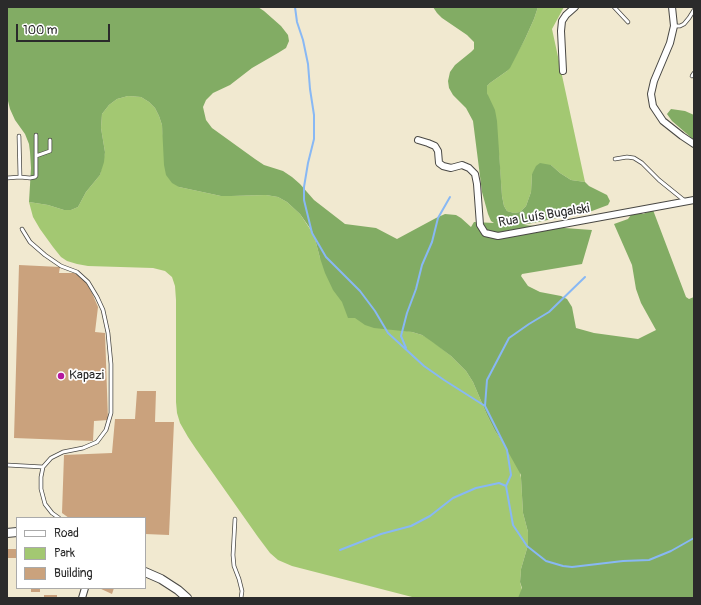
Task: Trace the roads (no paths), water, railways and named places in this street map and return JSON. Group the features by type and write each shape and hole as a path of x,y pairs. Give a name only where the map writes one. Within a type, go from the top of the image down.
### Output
{"street":[{"path":"563,72 562,22 566,15 575,7"},
{"path":"672,7 674,26 670,43 654,81 651,94 653,106 663,121 694,144"},
{"name":"Rua Luís Bugalski","path":"418,140 435,146 438,151 439,163 443,166 451,168 462,165 469,168 475,174 480,226 485,233 498,236 694,200"},
{"path":"146,572 161,579 187,598"}],"lane":[{"path":"614,7 628,22"},
{"path":"674,26 684,24 694,10"},
{"path":"7,178 30,178 36,176 36,135"},
{"path":"19,136 20,177"},
{"path":"36,156 50,151 50,140"},
{"path":"615,159 627,157 638,160 658,180 686,202"},
{"path":"22,229 30,242 45,256 61,266 77,272 88,282 103,310 108,334 111,364 111,413 106,430 97,442 83,448 62,452 51,458 43,467 41,489 45,504 52,513 58,517"},
{"path":"7,465 43,467"},
{"path":"235,519 233,555 234,566 242,591 242,598"}],"waterway":[{"path":"295,7 297,22 303,40 308,64 314,115 314,139 304,187 304,200 312,233 326,257 360,291 375,311 388,333 424,366 485,406 507,450 511,475 506,486 513,525 527,546 546,561 572,567 623,561 649,560 671,551 694,538"},
{"path":"406,348 401,336 407,313 416,289 422,265 432,242 438,218 450,197"},
{"path":"485,406 487,380 509,338 549,312 585,277"},
{"path":"340,550 381,534 411,526 430,516 453,498 476,488 499,483 506,486"}],"place":[{"name":"Kapazi","path":"61,376"}]}
